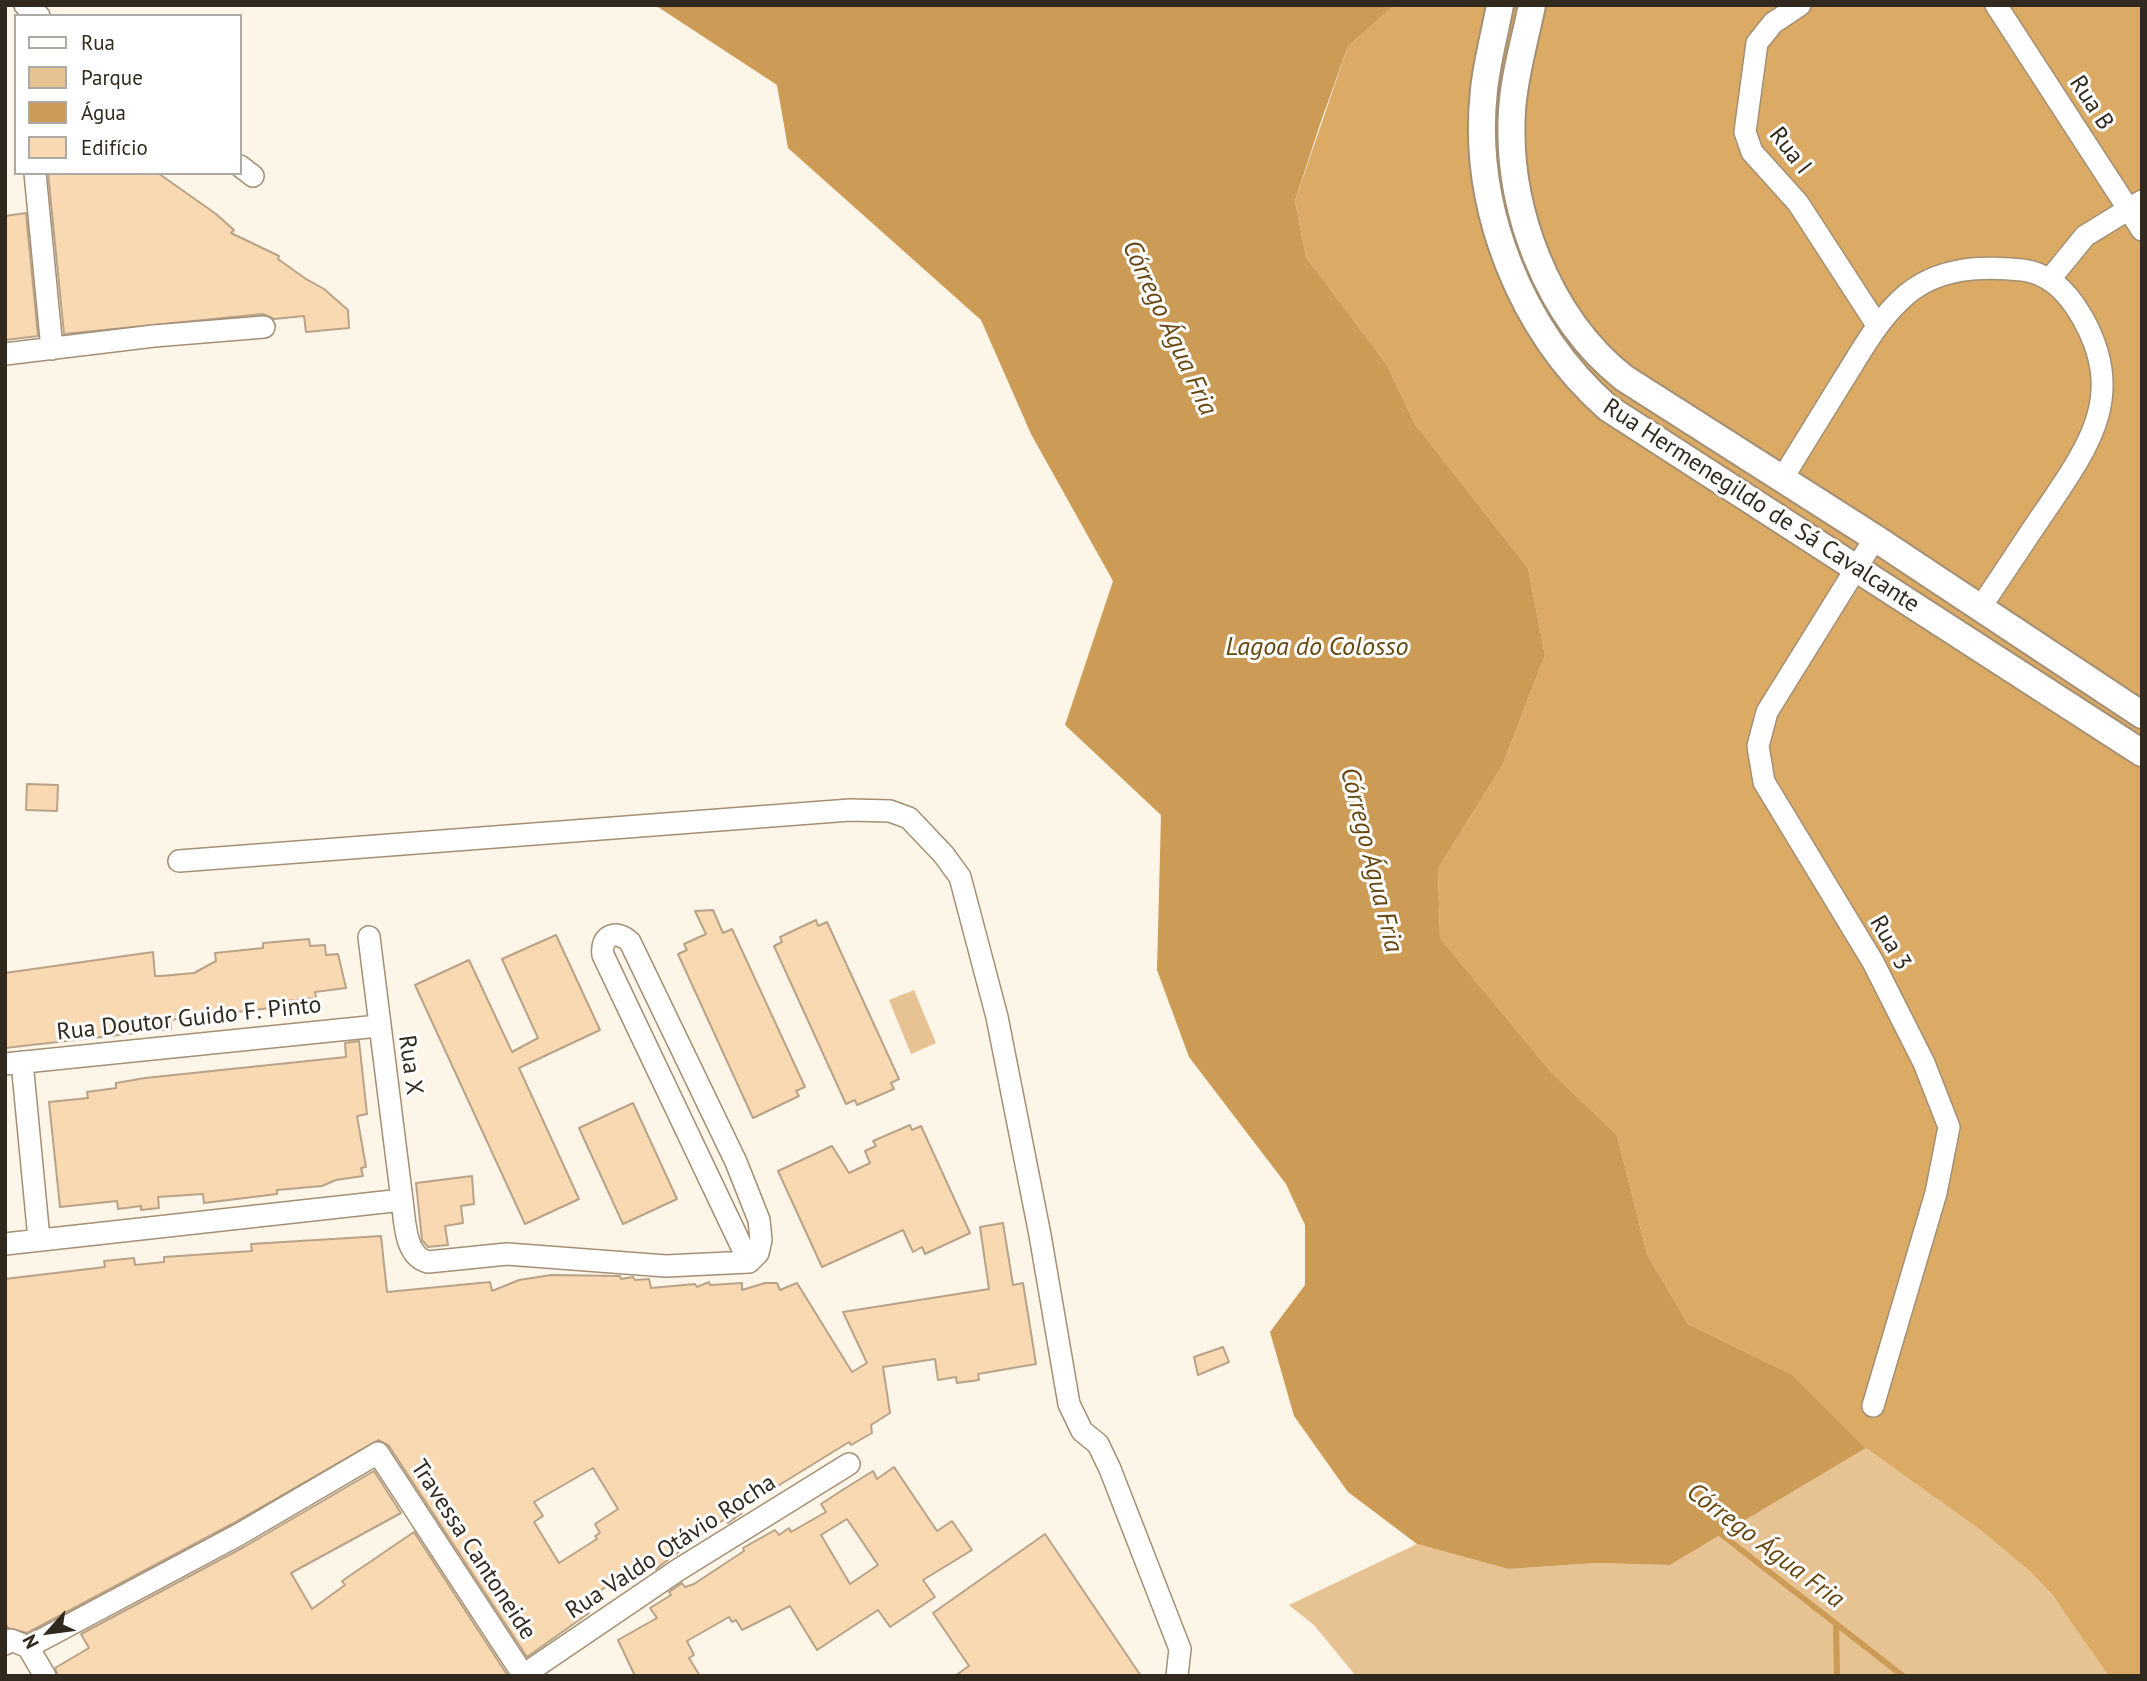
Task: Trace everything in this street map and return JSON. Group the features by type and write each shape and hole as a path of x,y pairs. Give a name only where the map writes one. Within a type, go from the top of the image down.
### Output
{"street":[{"name":"Rua Hermenegildo de Sá Cavalcante","path":"1500,5 1484,90 1483,154 1499,243 1534,316 1577,376 1608,408 2142,753"},
{"name":"Rua Hermenegildo de Sá Cavalcante","path":"1531,5 1512,108 1511,138 1518,200 1539,261 1559,303 1612,369 1875,538 2142,715"},
{"name":"Rua I","path":"1800,5 1773,23 1757,43 1745,132 1752,152 1798,203 1877,325"},
{"name":"Rua B","path":"1996,5 2135,205 2142,230"},
{"path":"35,175 52,349"},
{"path":"2050,279 2085,236 2135,205"},
{"path":"1782,480 1877,325 1906,294 1940,275 1959,270 1993,267 2031,271 2050,279 2076,307 2091,332 2101,363 2101,399 2087,449 1980,608"},
{"path":"5,354 154,336 264,327"},
{"name":"Rua 3","path":"1873,1406 1936,1194 1949,1127 1924,1063 1872,962 1763,782 1758,746 1767,712 1875,538"},
{"path":"179,861 850,810 890,811 909,818 944,855 960,877 968,901 997,1017 1040,1235 1069,1404 1082,1431 1098,1444 1110,1469 1180,1649 1177,1676"},
{"path":"615,934 623,935 630,942 736,1162 760,1220 758,1253 749,1262 603,955 602,946 606,938 615,934"},
{"name":"Rua X","path":"369,937 401,1200 411,1248 421,1260 428,1262 507,1254 666,1266 749,1262"},
{"name":"Rua Doutor Guido F. Pinto","path":"14,1063 378,1026"},
{"path":"14,1063 39,1239"},
{"path":"5,1244 401,1200"},
{"name":"Travessa Cantoneide","path":"13,1641 238,1535 378,1453 523,1676"},
{"name":"Rua Valdo Otávio Rocha","path":"523,1676 678,1570 849,1464"},
{"path":"13,1641 46,1676"}],"green space":[{"path":"914,990 936,1043 911,1054 889,1000"},
{"path":"1866,1448 1974,1522 2014,1555 2053,1597 2109,1676 1356,1676 1314,1625 1289,1605 1417,1544 1508,1569 1596,1563 1670,1565"}],"shaded area":[{"path":"1395,5 2142,5 2142,1676 2109,1676 2053,1596 2031,1572 1981,1530 1866,1448 1793,1375 1688,1324 1647,1254 1617,1135 1552,1073 1440,938 1438,869 1503,764 1545,655 1528,568 1415,424 1387,365 1306,257 1295,201 1348,46"}],"water":[{"name":"Lagoa do Colosso","path":"655,5 1395,5 1348,46 1320,124 1295,201 1306,257 1387,365 1415,424 1528,568 1545,655 1503,764 1438,869 1440,938 1552,1073 1617,1135 1647,1254 1688,1324 1793,1375 1866,1448 1670,1565 1596,1563 1508,1569 1417,1544 1348,1492 1294,1416 1270,1332 1305,1285 1305,1225 1286,1184 1189,1057 1157,970 1161,815 1065,725 1113,581 1031,434 981,320 788,148 777,85"}],"building":[{"path":"48,175 161,175 216,214 234,230 231,233 279,256 278,259 324,289 348,310 349,328 306,332 304,316 274,319 263,314 64,334"},
{"path":"26,213 38,336 5,340 5,216"},
{"path":"27,784 58,785 57,811 26,810"},
{"path":"713,910 723,933 732,929 805,1087 796,1091 799,1096 753,1118 678,954 687,950 684,944 706,934 695,911"},
{"path":"816,920 818,926 827,922 899,1079 891,1083 894,1089 857,1105 855,1100 846,1104 774,946 782,942 780,937"},
{"path":"556,935 600,1030 519,1068 579,1199 525,1224 415,985 469,960 512,1052 538,1038 502,959"},
{"path":"309,939 310,946 325,945 326,955 338,954 346,988 315,992 316,998 286,1001 287,1006 170,1020 171,1029 5,1048 5,973 153,952 155,976 194,973 216,961 215,953 263,948 263,943"},
{"path":"359,1041 367,1114 357,1116 366,1167 361,1168 363,1176 336,1180 322,1186 277,1190 277,1194 204,1203 203,1194 158,1197 159,1208 141,1210 141,1206 118,1209 117,1201 60,1207 49,1102 88,1098 87,1092 116,1088 116,1083 145,1078 346,1057 345,1043"},
{"path":"633,1103 677,1199 623,1224 579,1128"},
{"path":"910,1125 912,1130 921,1126 970,1233 925,1254 922,1247 913,1252 903,1230 822,1267 778,1171 832,1146 849,1173 870,1163 865,1151 876,1146 873,1141"},
{"path":"472,1176 474,1204 461,1206 463,1223 445,1226 448,1245 428,1247 422,1240 416,1183"},
{"path":"1003,1223 1013,1285 1023,1283 1036,1364 978,1374 979,1380 957,1383 956,1377 938,1380 935,1359 883,1367 890,1413 871,1425 872,1433 851,1445 849,1442 742,1508 742,1513 728,1523 725,1519 679,1548 681,1550 656,1569 654,1567 630,1583 629,1581 621,1585 617,1580 582,1602 589,1613 527,1657 389,1446 378,1440 232,1524 27,1633 8,1628 5,1623 5,1279 105,1267 104,1261 134,1258 135,1265 164,1262 164,1257 252,1251 251,1244 381,1236 387,1292 490,1282 492,1291 519,1280 551,1275 649,1279 651,1288 695,1284 697,1287 709,1282 710,1285 742,1283 742,1290 765,1283 777,1283 780,1290 797,1283 852,1372 867,1363 843,1312 989,1289 980,1227","holes":["593,1468 618,1509 595,1524 600,1533 595,1536 597,1539 559,1563 534,1522 543,1516 534,1502"]},
{"path":"1223,1347 1229,1362 1198,1375 1194,1357"},
{"path":"894,1467 937,1531 952,1521 972,1550 923,1580 935,1597 890,1627 878,1610 817,1650 790,1606 742,1630 736,1620 732,1622 729,1617 687,1641 694,1655 689,1658 700,1676 635,1676 618,1640 657,1618 650,1608 671,1595 669,1592 682,1583 685,1587 694,1584 744,1551 743,1548 775,1530 779,1535 789,1528 791,1532 826,1512 821,1504 873,1471 877,1479","holes":["847,1519 878,1565 850,1584 821,1535"]},
{"path":"374,1471 401,1513 291,1573 312,1609 345,1585 342,1581 414,1532 508,1676 58,1676 55,1668 89,1648 81,1634 244,1547"},
{"path":"1045,1534 1141,1676 955,1676 969,1666 933,1613"}],"waterway":[{"name":"Córrego Água Fria","path":"1717,1531 1903,1676"},
{"path":"1836,1625 1837,1676"}]}
